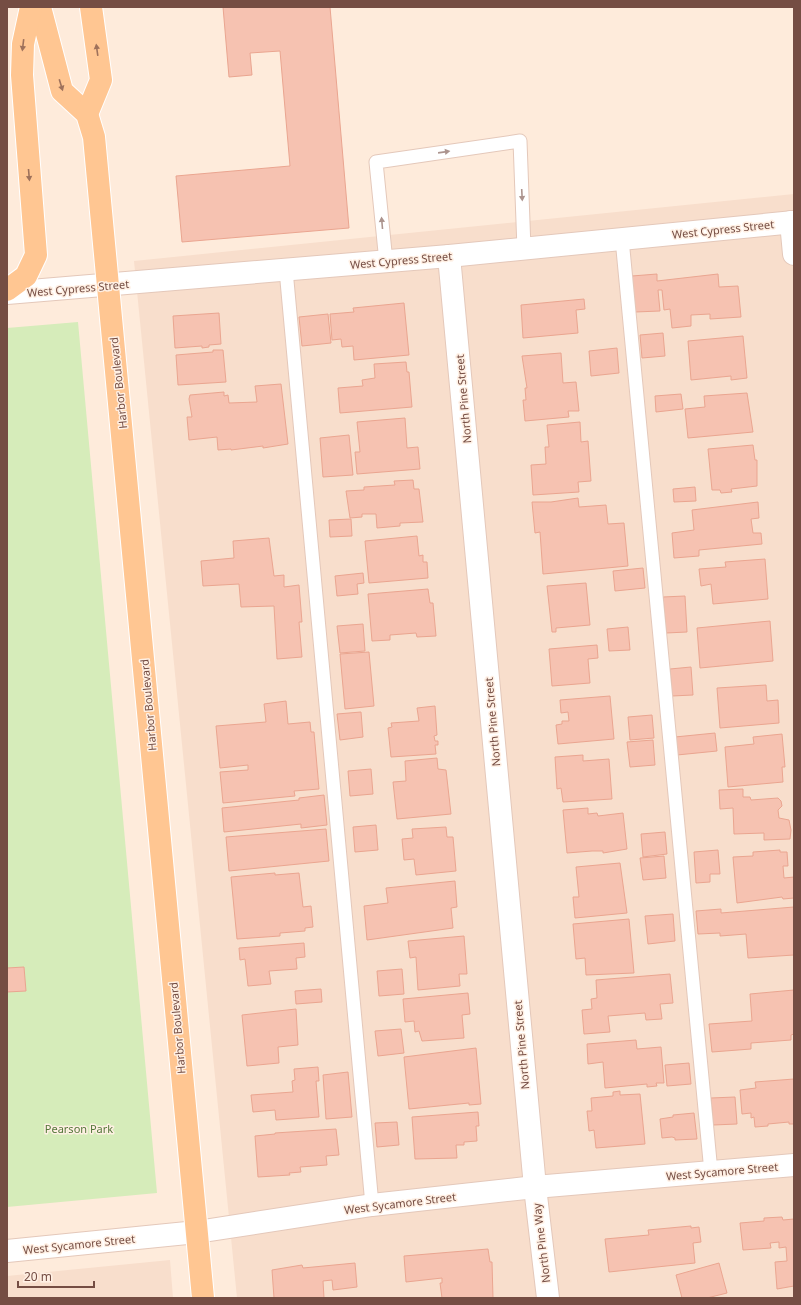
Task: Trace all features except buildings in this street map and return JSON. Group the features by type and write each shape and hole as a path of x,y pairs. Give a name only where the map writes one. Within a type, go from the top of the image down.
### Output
{"main road":[{"path":"7,290 26,276 36,255 22,75 23,44 32,7"},
{"path":"40,7 62,91 87,114 101,80 91,7"},
{"name":"Harbor Boulevard","path":"87,114 94,137 203,1298"}],"street":[{"name":"West Cypress Street","path":"7,293 386,262 793,222"},
{"path":"793,222 794,254"},
{"name":"North Pine Street","path":"450,256 534,1187"},
{"name":"West Sycamore Street","path":"7,1251 197,1232 372,1205 534,1187 794,1165"},
{"name":"North Pine Way","path":"534,1187 548,1298"}],"lane":[{"path":"386,262 376,162 520,141 524,249"},
{"path":"622,239 711,1172"},
{"path":"286,270 372,1205"}],"shaded area":[{"path":"794,194 794,1298 237,1298 134,261"},
{"path":"170,1260 173,1298 7,1298 7,1276"}],"green space":[{"name":"Pearson Park","path":"78,322 157,1193 7,1207 7,328"}]}
